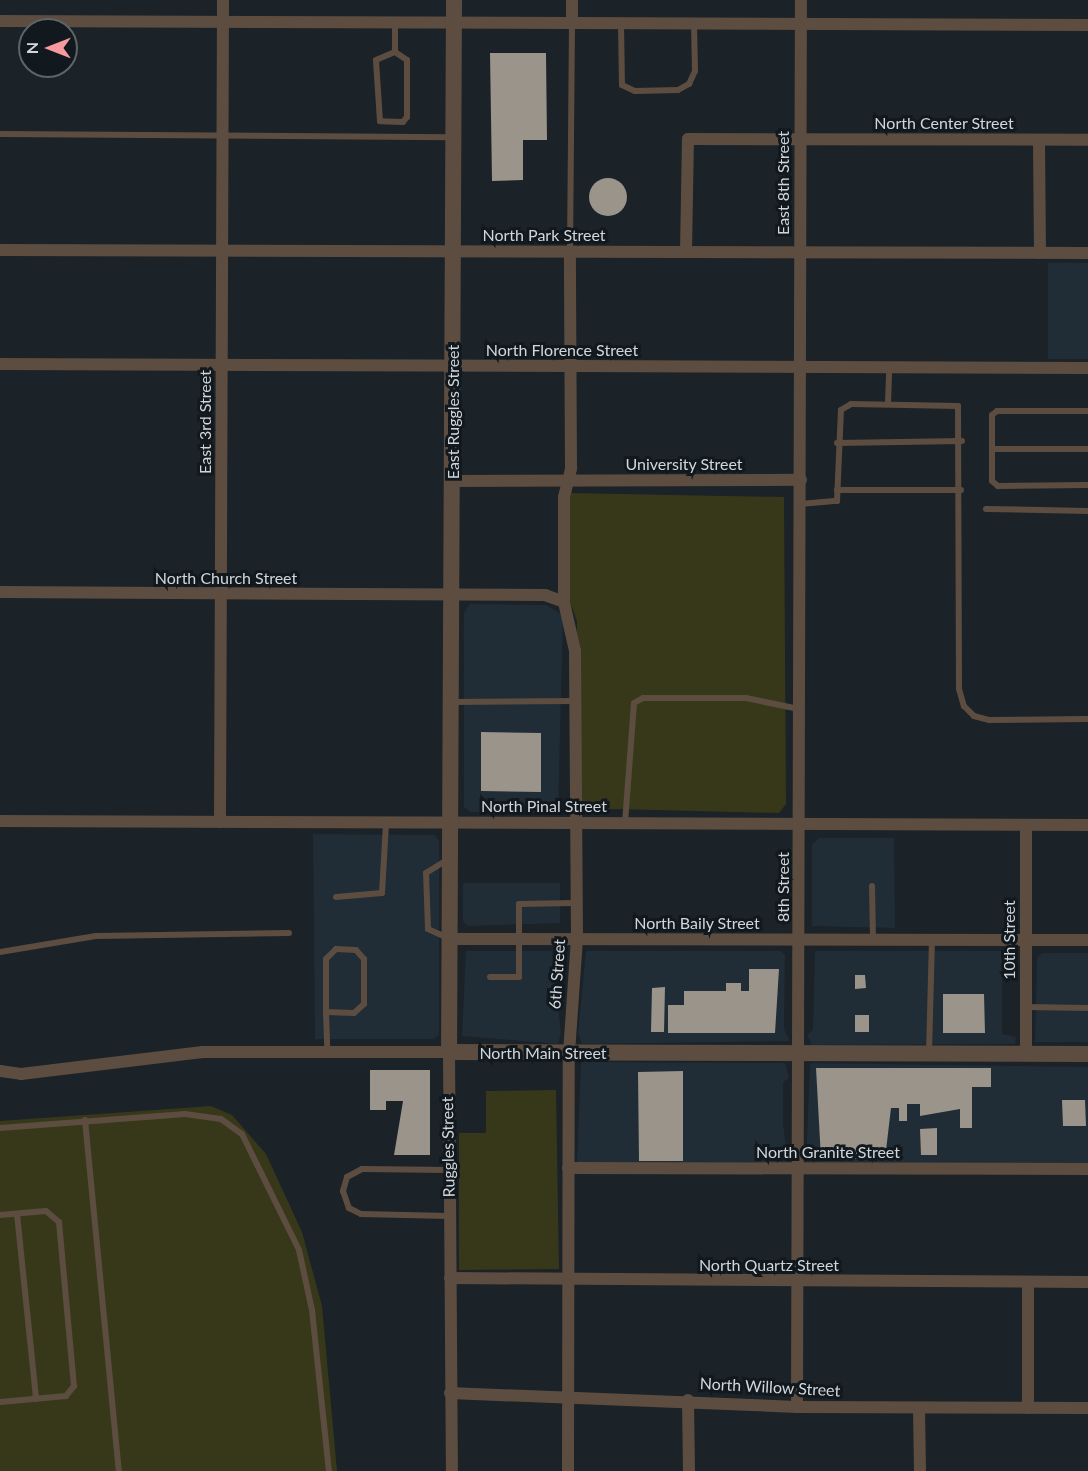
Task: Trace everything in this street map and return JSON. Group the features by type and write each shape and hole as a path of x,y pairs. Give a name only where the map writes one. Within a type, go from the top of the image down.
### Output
{"street":[{"name":"East 3rd Street","path":"220,822 223,0"},
{"name":"East Ruggles Street","path":"452,824 454,0"},
{"path":"572,0 572,23"},
{"name":"East 8th Street","path":"800,367 801,0"},
{"path":"0,21 1088,25"},
{"name":"North Center Street","path":"686,252 688,139 1088,140"},
{"path":"1039,140 1040,253"},
{"name":"North Park Street","path":"0,250 1088,253"},
{"name":"6th Street","path":"568,1471 569,1053 577,939 573,822 574,651 564,602 570,367 570,252"},
{"name":"North Florence Street","path":"0,364 570,367 889,365 1088,368"},
{"name":"8th Street","path":"797,1407 800,367"},
{"name":"University Street","path":"453,481 801,480"},
{"name":"North Church Street","path":"0,592 545,595 564,602"},
{"name":"North Pinal Street","path":"0,821 1088,825"},
{"name":"Ruggles Street","path":"452,824 449,1052 452,1471"},
{"name":"10th Street","path":"1026,826 1026,1054"},
{"name":"North Baily Street","path":"451,939 1088,940"},
{"name":"North Main Street","path":"0,1071 21,1074 203,1052 327,1050 1088,1054"},
{"name":"North Granite Street","path":"568,1168 1088,1169"},
{"name":"North Quartz Street","path":"450,1278 1088,1282"},
{"path":"1028,1282 1028,1408"},
{"name":"North Willow Street","path":"450,1393 569,1395 797,1407 1088,1408"},
{"path":"688,1400 689,1471"},
{"path":"920,1408 920,1471"}],"lane":[{"path":"395,22 395,52"},
{"path":"570,252 572,23"},
{"path":"621,23 622,86 635,91 678,90 688,84 695,71 694,23"},
{"path":"395,52 406,60 406,117 403,122 380,121 376,60 395,52"},
{"path":"0,134 222,138 454,137"},
{"path":"888,404 889,365"},
{"path":"801,504 837,501 837,443 841,410 851,404 958,406 962,441 959,689 964,706 974,717 989,720 1088,719"},
{"path":"1088,411 997,411 992,449 992,481 998,486 1088,485"},
{"path":"837,443 962,441"},
{"path":"992,449 1088,450"},
{"path":"837,490 962,490"},
{"path":"986,509 1088,511"},
{"path":"625,823 634,703 643,698 746,698 800,709"},
{"path":"452,702 574,701"},
{"path":"336,897 382,893 386,822"},
{"path":"451,939 428,929 426,873 452,857"},
{"path":"872,886 873,940"},
{"path":"490,977 519,977 519,904 575,903"},
{"path":"0,952 96,936 289,933"},
{"path":"929,1053 932,940"},
{"path":"326,1012 360,1011 364,959 356,950 328,952 326,1012 327,1050"},
{"path":"1026,1007 1088,1008"},
{"path":"0,1128 85,1120 208,1116 228,1122 246,1140 299,1250 314,1320 329,1471"},
{"path":"85,1120 119,1471"},
{"path":"449,1170 362,1169 347,1177 343,1191 349,1208 361,1214 449,1216"},
{"path":"0,1215 46,1211 59,1222 75,1386 66,1396 0,1402"},
{"path":"17,1214 36,1399"}],"shaded area":[{"path":"1048,263 1088,263 1088,359 1048,359"},
{"path":"470,604 546,605 563,615 558,813 470,812 464,807 464,613"},
{"path":"313,834 435,835 439,841 439,1035 434,1039 315,1039"},
{"path":"819,838 894,838 895,928 812,926 812,845"},
{"path":"463,883 560,883 560,923 468,926 463,921"},
{"path":"466,951 552,951 561,1033 558,1044 462,1036"},
{"path":"586,951 780,951 785,955 784,1029 790,1041 582,1044 578,1033"},
{"path":"815,951 1010,951 1015,959 1002,960 1002,1034 1016,1037 1015,1044 812,1045 807,1035 813,1030"},
{"path":"1042,953 1088,953 1088,1042 1035,1042 1037,957"},
{"path":"581,1062 785,1063 789,1077 783,1083 783,1122 788,1165 577,1163"},
{"path":"810,1063 1088,1067 1088,1165 806,1164"}],"green space":[{"path":"568,493 784,497 786,804 779,813 576,808 577,621 570,602"},
{"path":"556,1090 559,1269 459,1270 459,1133 486,1133 486,1091"},
{"path":"211,1106 232,1115 266,1154 302,1232 322,1306 337,1471 0,1471 0,1121"}],"building":[{"path":"490,53 546,53 547,140 523,140 523,180 492,181"},
{"path":"608,178 621,184 627,197 621,210 608,216 595,210 589,197 595,184"},
{"path":"481,732 541,733 541,792 481,791"},
{"path":"749,969 779,969 775,1033 668,1033 668,1005 684,1005 684,991 726,991 726,983 741,983 741,991 749,991"},
{"path":"855,975 865,975 866,988 855,989"},
{"path":"665,987 664,1032 651,1032 652,988"},
{"path":"943,994 984,994 985,1033 943,1033"},
{"path":"855,1015 869,1015 869,1032 855,1032"},
{"path":"816,1068 991,1068 991,1087 972,1087 972,1128 960,1128 960,1109 920,1116 920,1104 907,1104 907,1121 899,1121 899,1108 891,1108 885,1159 821,1159"},
{"path":"370,1070 430,1070 430,1155 394,1155 403,1101 386,1101 386,1110 370,1110"},
{"path":"683,1071 683,1161 639,1161 638,1072"},
{"path":"1062,1100 1085,1100 1086,1126 1063,1126"},
{"path":"937,1128 937,1155 921,1155 920,1129"}]}
